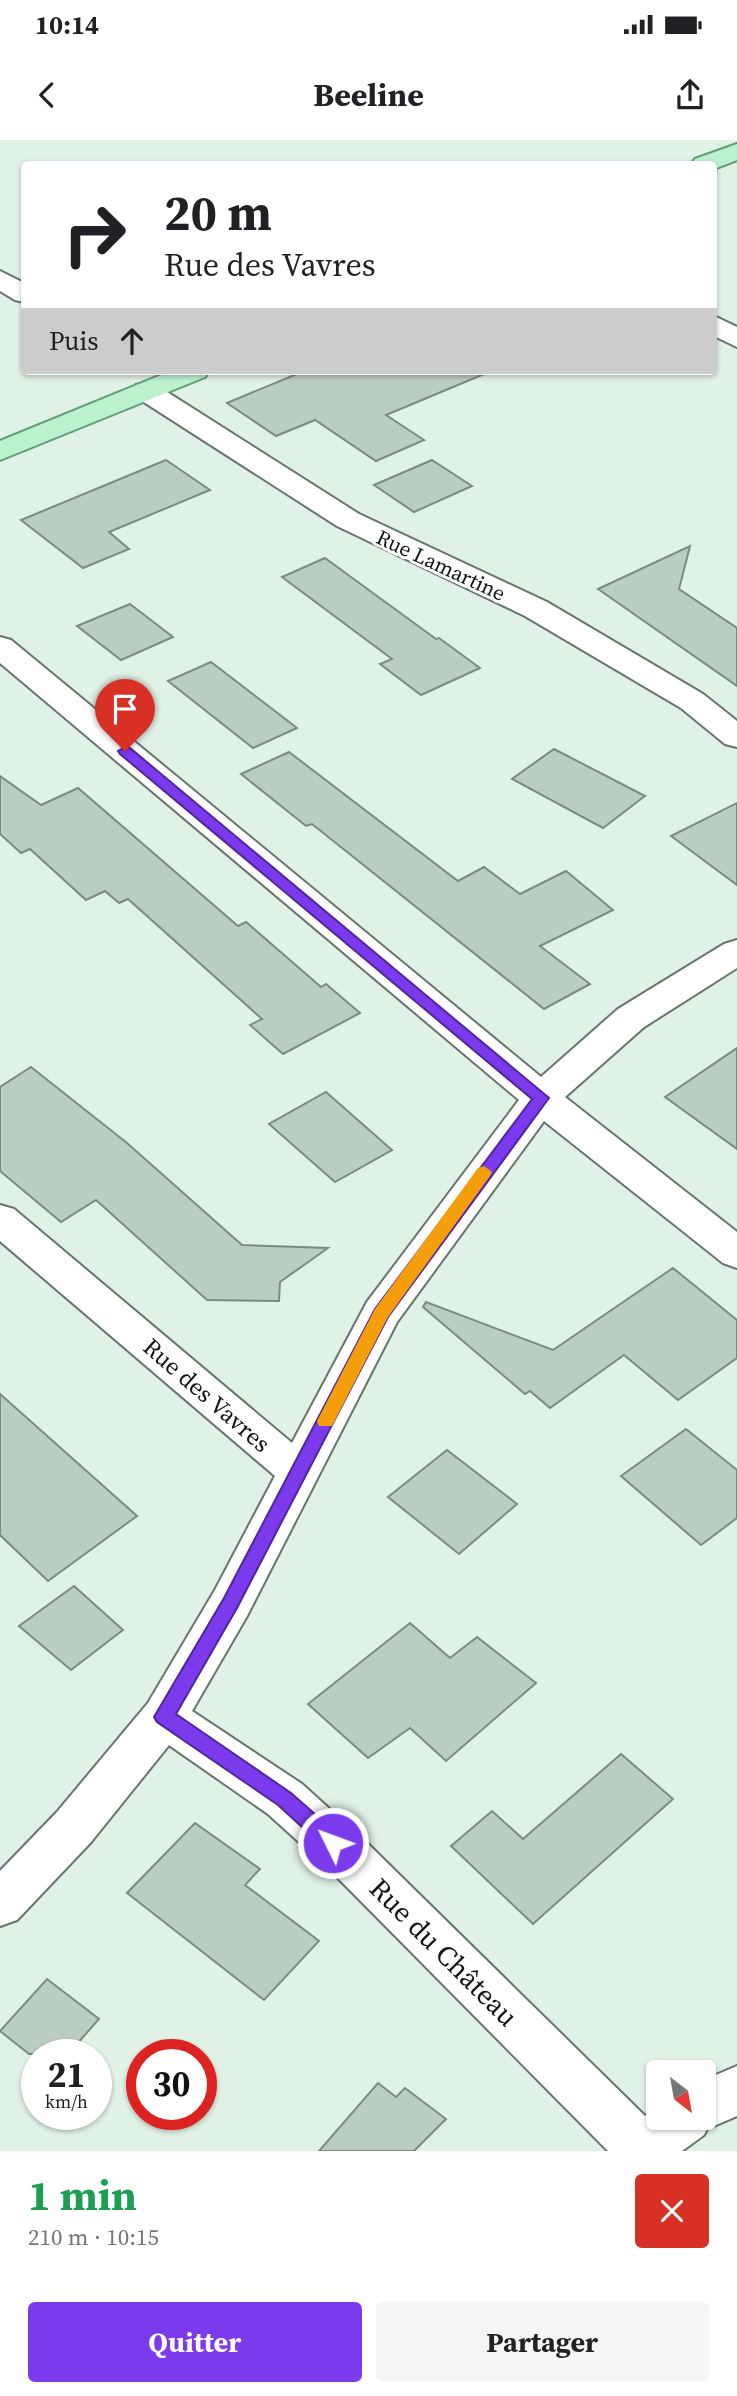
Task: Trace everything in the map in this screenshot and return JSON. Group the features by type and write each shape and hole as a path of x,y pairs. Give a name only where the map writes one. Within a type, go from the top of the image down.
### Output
{"main road":[{"path":"712,161 737,151"},
{"path":"0,451 153,382 180,375"}],"street":[{"path":"0,279 21,292"},
{"path":"717,326 737,339"},
{"name":"Rue Lamartine","path":"153,382 348,520 536,609 692,701 737,737"},
{"path":"0,647 541,1098 737,1253"},
{"path":"0,1904 74,1827 164,1717 230,1603 381,1313 508,1140 541,1098 631,1018 737,952"},
{"name":"Rue des Vavres","path":"0,1219 277,1455 300,1470"},
{"name":"Rue du Château","path":"164,1717 294,1807 349,1857 642,2150"},
{"path":"716,2100 737,2090"},
{"path":"642,2150 670,2130"}],"building":[{"path":"294,375 482,375 386,415 424,440 376,461 315,420 276,436 227,403"},
{"path":"166,460 210,490 109,532 129,549 83,568 21,520"},
{"path":"432,460 472,486 414,512 374,485"},
{"path":"690,546 679,589 737,628 737,686 598,589"},
{"path":"325,558 480,668 421,695 380,664 392,659 282,577"},
{"path":"130,604 173,637 121,660 77,626"},
{"path":"211,662 297,728 253,748 168,681"},
{"path":"554,749 645,796 603,828 512,779"},
{"path":"289,752 458,881 484,867 520,894 566,871 613,910 540,946 590,984 544,1009 312,824 306,826 241,774"},
{"path":"0,776 41,805 78,788 238,926 246,922 321,987 326,984 360,1013 283,1054 250,1025 262,1019 128,899 119,903 105,891 86,900 30,849 21,853 0,834"},
{"path":"737,803 737,885 671,836"},
{"path":"737,1048 737,1149 665,1097"},
{"path":"31,1067 127,1143 242,1245 328,1248 280,1282 279,1301 207,1300 96,1200 61,1222 0,1171 0,1087"},
{"path":"326,1092 392,1150 335,1182 269,1124"},
{"path":"673,1268 737,1320 737,1358 678,1400 624,1355 550,1408 530,1391 525,1394 423,1307 426,1302 553,1350"},
{"path":"0,1394 137,1516 48,1581 0,1535"},
{"path":"686,1429 737,1470 737,1518 701,1545 621,1476"},
{"path":"447,1450 517,1504 459,1554 388,1497"},
{"path":"74,1586 123,1630 71,1670 19,1626"},
{"path":"410,1623 450,1658 477,1637 536,1683 446,1761 410,1728 368,1758 308,1704"},
{"path":"621,1754 673,1799 533,1924 451,1846 492,1811 523,1839"},
{"path":"195,1823 260,1869 245,1885 319,1941 264,2000 127,1893"},
{"path":"47,1979 99,2019 81,2039 21,2039 21,2048 0,2031"},
{"path":"378,2083 396,2097 405,2088 446,2119 414,2151 319,2151"}],"slow traffic":[{"path":"326,1421 381,1313 484,1172"}],"route":[{"path":"125,751 541,1098 381,1313 230,1603 164,1717 285,1799 333,1843"}]}
